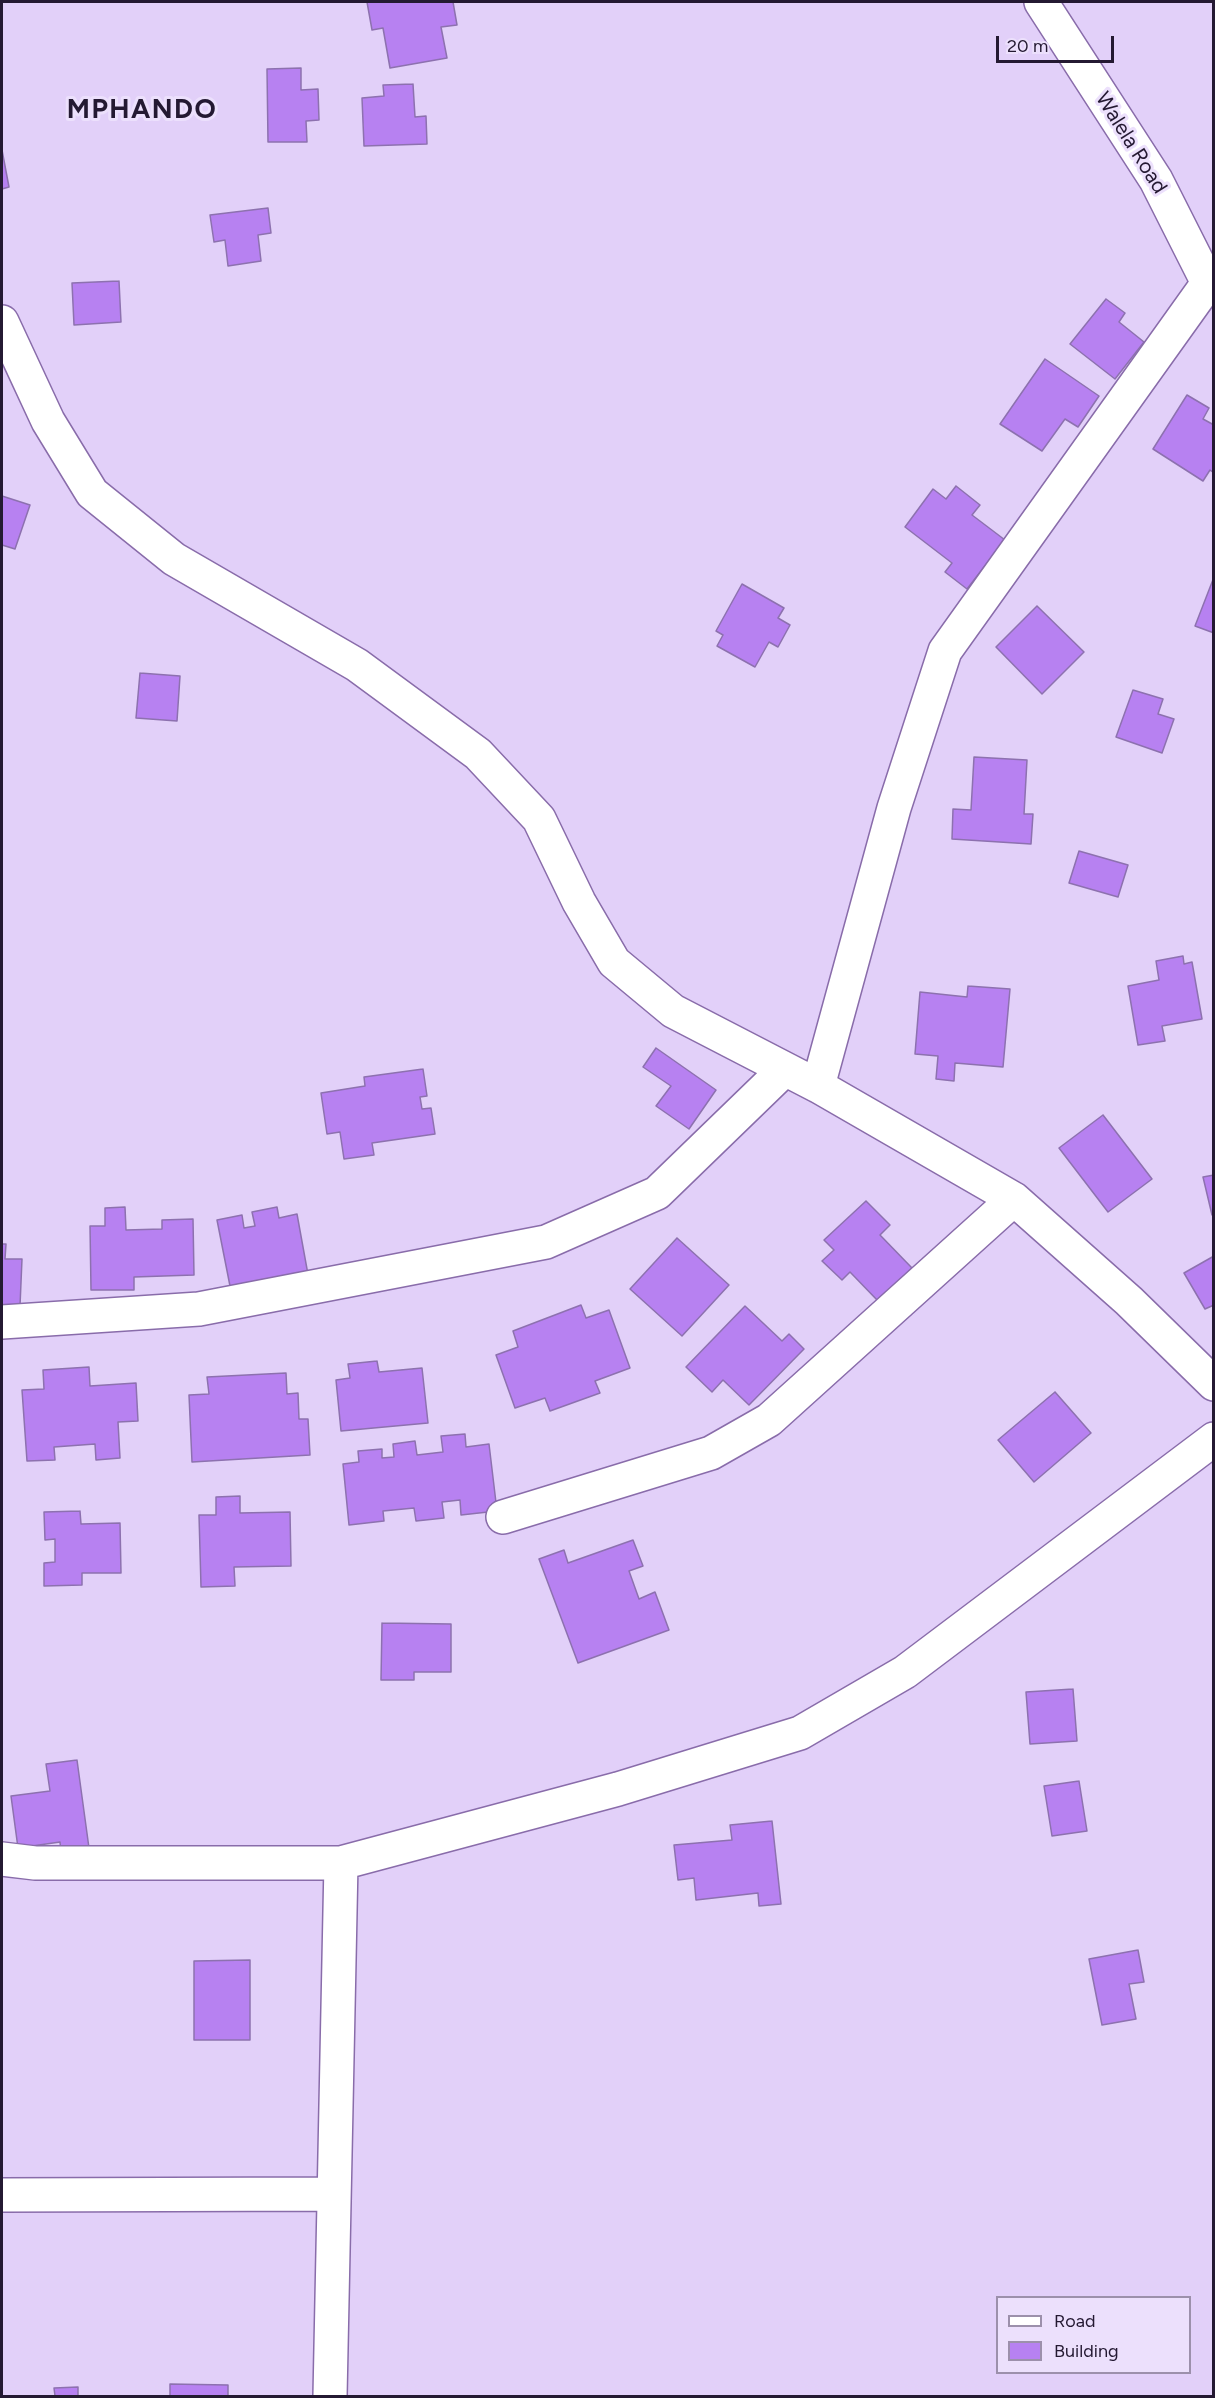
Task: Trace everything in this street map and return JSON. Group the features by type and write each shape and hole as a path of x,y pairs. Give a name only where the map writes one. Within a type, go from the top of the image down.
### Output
{"street":[{"name":"Walela Road","path":"1041,2 1156,180 1211,285"},
{"path":"818,1086 894,808 945,651 1211,285"},
{"path":"2,322 48,421 92,493 174,559 357,664 478,754 539,819 579,902 614,962 673,1011 818,1086 1014,1199 1129,1301 1214,1384"},
{"path":"2,1322 199,1309 546,1242 657,1193 785,1069"},
{"path":"504,1517 711,1454 769,1420 1014,1199"},
{"path":"2,1859 35,1863 341,1863 618,1790 800,1732 905,1672 1214,1440"},
{"path":"330,2397 341,1863"},
{"path":"2,2194 334,2194"}],"building":[{"path":"367,2 453,2 457,25 441,27 447,58 390,68 383,28 372,30"},
{"path":"301,68 301,90 318,89 319,120 306,121 307,142 268,142 267,69"},
{"path":"413,84 415,117 426,116 427,144 364,146 362,98 384,96 383,85"},
{"path":"2,150 9,187 2,189"},
{"path":"268,208 271,233 258,235 261,261 228,266 225,240 214,242 210,215"},
{"path":"119,281 121,322 74,325 72,283"},
{"path":"1106,299 1125,313 1119,322 1144,342 1115,379 1070,344"},
{"path":"1045,359 1099,396 1078,427 1065,419 1042,451 1000,424"},
{"path":"1187,395 1209,408 1203,419 1214,425 1214,473 1210,470 1203,481 1153,449"},
{"path":"956,486 980,505 972,515 1005,540 967,589 945,572 952,563 905,527 933,489 946,499"},
{"path":"2,496 30,505 15,549 2,545"},
{"path":"1214,577 1214,633 1195,626"},
{"path":"742,584 784,608 778,618 790,625 778,647 769,642 755,667 717,646 723,635 716,631"},
{"path":"1037,606 1084,652 1042,694 996,647"},
{"path":"140,673 180,676 177,721 136,718"},
{"path":"1133,690 1163,699 1158,714 1174,719 1162,753 1116,737"},
{"path":"974,757 1027,760 1024,814 1033,814 1031,844 952,839 953,809 971,810"},
{"path":"1079,851 1128,865 1118,897 1069,883"},
{"path":"1183,956 1184,964 1192,962 1202,1019 1162,1026 1165,1041 1138,1045 1128,986 1159,980 1156,961"},
{"path":"968,986 1010,989 1003,1067 955,1063 954,1081 936,1079 938,1056 915,1054 920,992 967,997"},
{"path":"656,1048 716,1090 689,1129 656,1106 671,1086 643,1067"},
{"path":"423,1069 427,1096 420,1097 422,1109 431,1108 435,1134 372,1143 374,1155 344,1159 340,1132 327,1134 321,1093 365,1086 364,1077"},
{"path":"1103,1115 1152,1179 1108,1212 1059,1148"},
{"path":"1214,1175 1214,1214 1212,1215 1203,1177"},
{"path":"866,1201 890,1225 880,1235 912,1268 878,1301 850,1272 842,1280 822,1261 834,1250 824,1240"},
{"path":"125,1207 126,1230 162,1229 162,1220 193,1219 194,1275 134,1277 134,1290 91,1290 90,1226 105,1226 105,1208"},
{"path":"277,1207 279,1218 297,1214 309,1280 270,1288 268,1279 230,1286 217,1220 242,1215 244,1228 255,1226 252,1212"},
{"path":"677,1238 729,1285 682,1336 630,1289"},
{"path":"2,1244 6,1244 5,1259 22,1259 20,1306 2,1305"},
{"path":"1214,1256 1214,1305 1205,1309 1184,1273"},
{"path":"581,1305 586,1318 609,1310 630,1368 595,1381 600,1393 550,1411 545,1398 515,1408 496,1355 518,1347 513,1331"},
{"path":"745,1306 782,1341 789,1334 804,1349 749,1405 723,1380 712,1392 686,1367"},
{"path":"377,1361 379,1372 422,1368 428,1423 341,1431 336,1380 350,1378 348,1364"},
{"path":"89,1367 90,1386 136,1383 138,1421 118,1422 120,1458 96,1460 95,1444 54,1447 55,1460 27,1461 22,1390 44,1389 43,1370"},
{"path":"286,1373 287,1394 298,1393 299,1419 308,1419 310,1455 192,1462 189,1395 209,1394 207,1377"},
{"path":"1055,1392 1091,1433 1034,1482 998,1440"},
{"path":"465,1434 466,1447 489,1444 497,1511 461,1515 460,1500 442,1502 444,1518 416,1521 414,1508 383,1511 384,1521 349,1525 343,1464 359,1462 358,1451 382,1449 382,1458 394,1457 393,1444 415,1441 417,1455 443,1452 441,1436"},
{"path":"240,1496 240,1513 290,1512 291,1566 234,1567 235,1586 201,1587 199,1515 216,1515 216,1497"},
{"path":"80,1511 81,1524 120,1523 121,1573 82,1573 82,1585 44,1586 44,1563 55,1562 55,1539 45,1540 44,1512"},
{"path":"633,1540 643,1566 629,1571 639,1599 655,1592 669,1630 578,1663 539,1559 564,1550 568,1563"},
{"path":"382,1623 451,1624 451,1672 414,1672 414,1680 381,1680"},
{"path":"1073,1689 1077,1741 1030,1744 1026,1692"},
{"path":"77,1760 89,1848 61,1852 60,1842 18,1848 11,1796 50,1791 46,1764"},
{"path":"1079,1781 1087,1831 1052,1836 1044,1786"},
{"path":"772,1821 781,1904 759,1906 758,1893 696,1900 694,1878 678,1880 674,1845 732,1840 730,1825"},
{"path":"1138,1950 1144,1982 1129,1984 1136,2019 1102,2025 1089,1959"},
{"path":"250,1960 250,2040 194,2040 194,1961"},
{"path":"170,2384 228,2385 228,2396 170,2396"},
{"path":"78,2387 78,2396 55,2396 54,2388"}],"district":[{"name":"MPHANDO","path":"142,110"}]}
